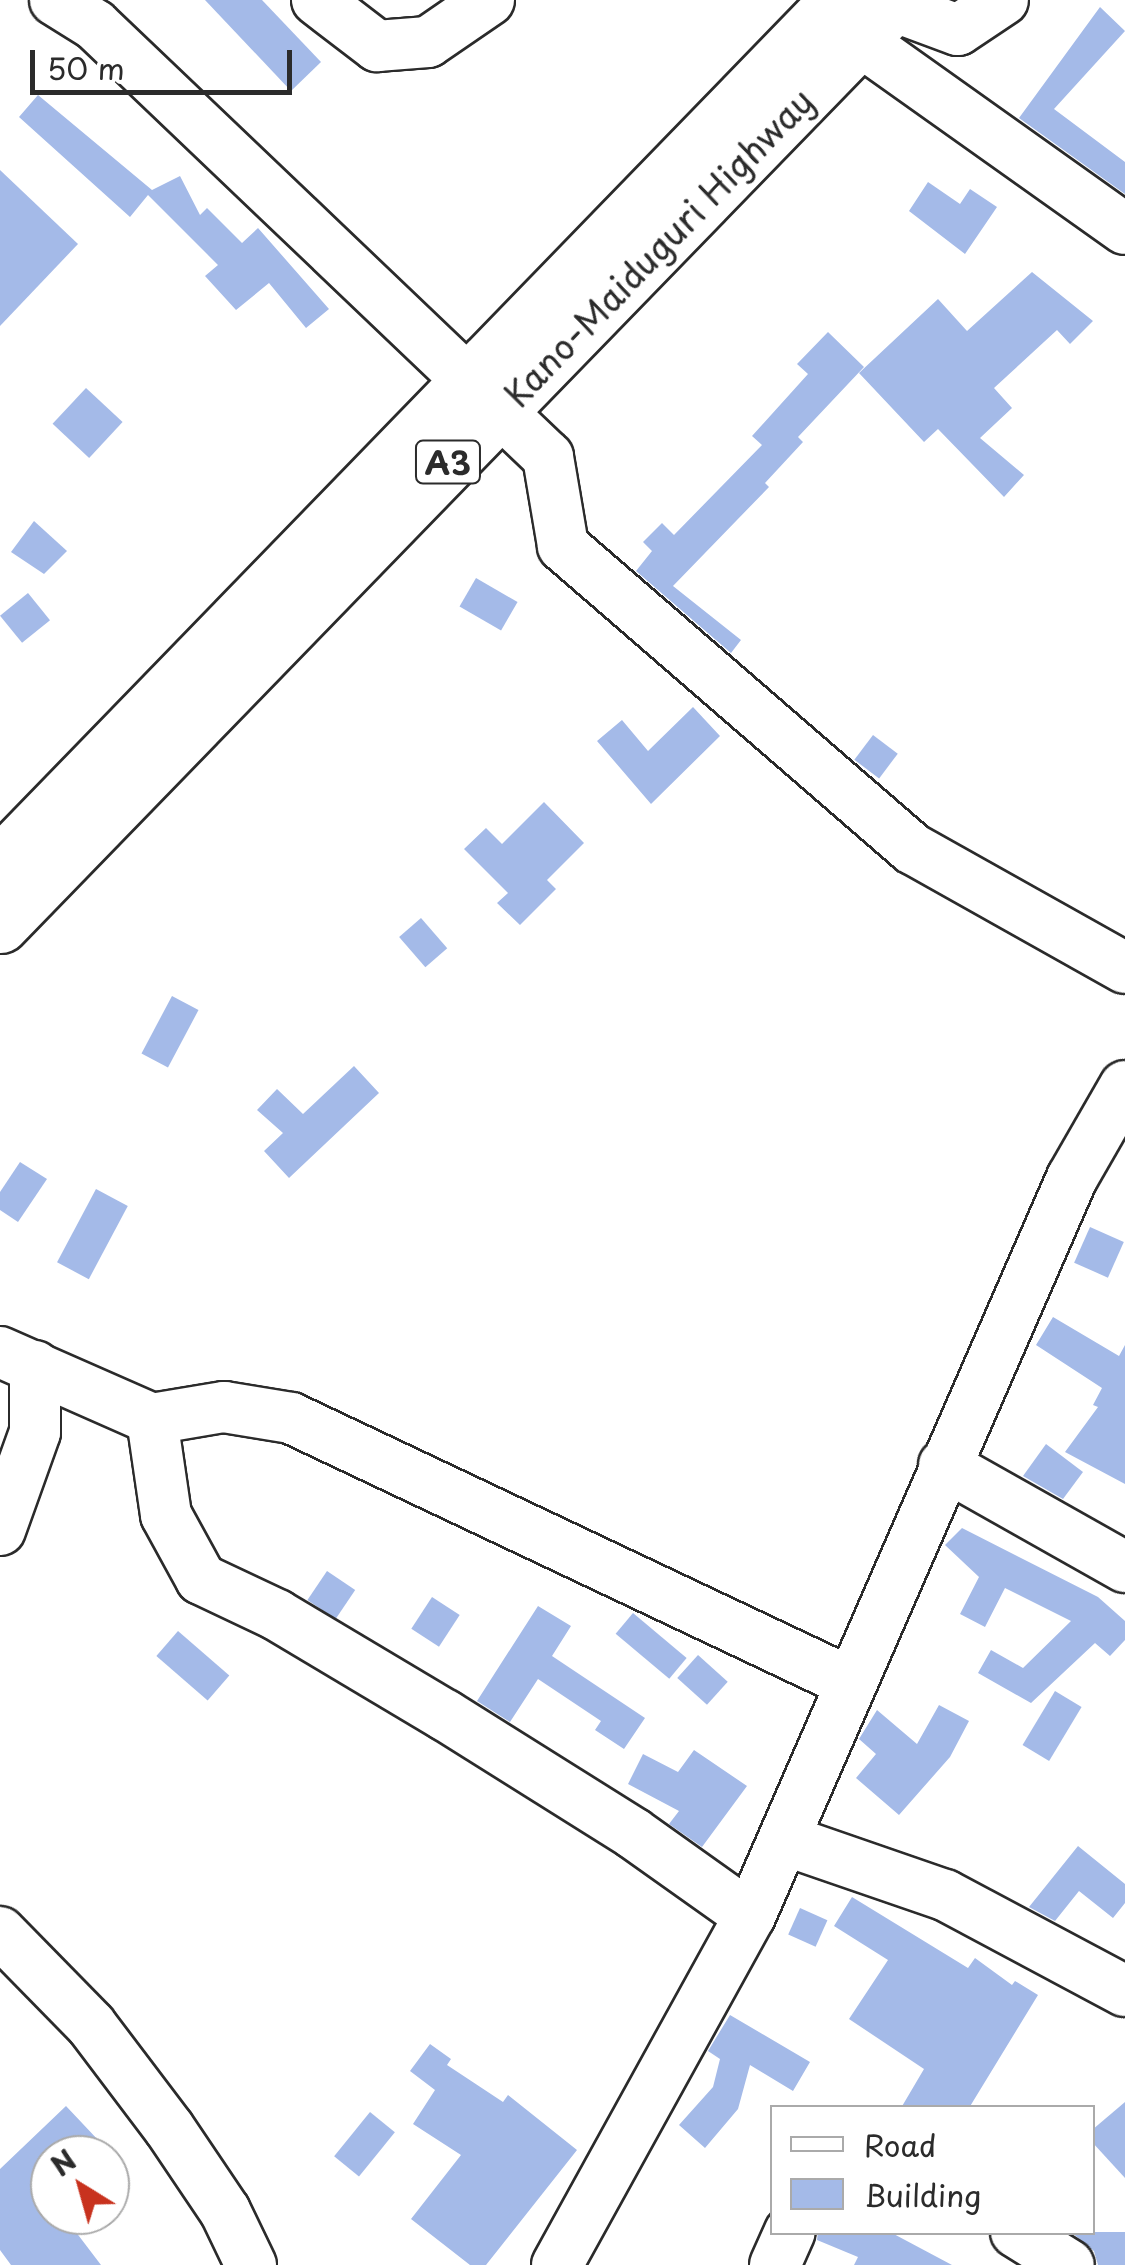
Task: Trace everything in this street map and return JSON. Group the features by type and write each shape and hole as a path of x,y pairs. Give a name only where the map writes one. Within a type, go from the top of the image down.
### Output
{"highway":[{"name":"Kano-Maiduguri Highway","path":"0,864 480,399 872,11"},
{"name":"Kano-Maiduguri Highway","path":"0,925 480,399"}],"street":[{"path":"55,0 94,25 480,399 548,458 564,546 912,849 1125,968"},
{"path":"318,0 377,46 428,42 489,0"},
{"path":"872,11 958,30 1002,0"},
{"path":"872,11 1125,229"},
{"path":"557,2265 750,1916 1072,1178 1125,1086"},
{"path":"17,1359 152,1419 224,1407 292,1418 849,1682"},
{"path":"0,1530 35,1432 17,1359"},
{"path":"152,1419 166,1515 201,1579 277,1614 445,1715 634,1833 750,1916"},
{"path":"944,1465 1125,1567"},
{"path":"785,1840 945,1895 1125,1991"},
{"path":"0,1932 91,2025 136,2084 225,2211 251,2265"},
{"path":"776,2265 789,2235"},
{"path":"1021,2235 1069,2265"}],"building":[{"path":"205,0 262,0 321,62 291,91"},
{"path":"1100,7 1125,31 1054,109 1125,162 1125,194 1019,118"},
{"path":"38,95 152,190 180,176 200,215 207,208 242,243 258,228 329,309 306,328 269,283 236,310 205,276 218,265 148,195 130,217 19,117"},
{"path":"0,170 78,244 0,326"},
{"path":"928,182 960,204 970,189 997,207 965,254 909,211"},
{"path":"1032,272 1093,321 1070,344 1057,330 994,388 1012,408 980,438 1024,475 1004,497 938,429 924,442 859,373 938,299 967,331"},
{"path":"828,332 864,367 798,437 803,442 765,483 769,487 673,586 741,640 731,653 636,571 652,551 643,542 662,523 674,535 762,445 752,436 808,374 797,364"},
{"path":"86,388 123,422 89,458 53,424"},
{"path":"34,521 67,551 44,574 11,552"},
{"path":"476,578 518,602 501,631 460,607"},
{"path":"28,593 50,620 22,643 0,616"},
{"path":"693,707 720,736 651,804 597,741 622,720 648,751"},
{"path":"873,735 898,754 879,778 854,760"},
{"path":"544,802 584,843 547,880 556,889 520,925 497,903 508,893 464,849 486,828 502,844"},
{"path":"421,918 447,948 425,967 399,937"},
{"path":"172,996 198,1010 168,1067 141,1053"},
{"path":"354,1066 379,1093 289,1178 264,1151 283,1133 257,1110 277,1089 303,1114"},
{"path":"20,1162 47,1179 18,1222 0,1210 0,1192"},
{"path":"96,1189 128,1206 89,1279 57,1262"},
{"path":"1090,1227 1124,1242 1108,1278 1074,1263"},
{"path":"1053,1317 1119,1356 1125,1345 1125,1484 1065,1452 1098,1407 1093,1405 1102,1388 1036,1345"},
{"path":"1046,1444 1083,1472 1063,1499 1023,1476"},
{"path":"962,1528 1098,1597 1125,1621 1125,1640 1110,1656 1095,1643 1031,1703 978,1673 991,1650 1023,1668 1071,1621 1005,1588 985,1627 960,1614 979,1577 945,1545"},
{"path":"327,1571 355,1590 336,1619 307,1600"},
{"path":"432,1597 460,1615 439,1647 411,1629"},
{"path":"538,1606 571,1626 552,1656 645,1718 624,1749 595,1730 601,1721 538,1679 510,1722 477,1701"},
{"path":"633,1613 687,1658 669,1679 616,1634"},
{"path":"178,1631 229,1676 208,1701 156,1656"},
{"path":"698,1655 728,1682 707,1705 677,1678"},
{"path":"1055,1691 1082,1707 1049,1761 1023,1745"},
{"path":"939,1705 969,1721 950,1757 899,1815 856,1778 876,1754 859,1739 877,1710 917,1744"},
{"path":"694,1750 747,1786 702,1847 669,1824 679,1811 628,1784 643,1754 678,1772"},
{"path":"1078,1846 1125,1884 1125,1903 1113,1918 1079,1891 1055,1921 1029,1907"},
{"path":"852,1897 968,1968 975,1958 1012,1985 1015,1981 1038,1995 971,2105 903,2105 924,2069 849,2019 888,1960 834,1926"},
{"path":"800,1908 827,1920 816,1947 788,1934"},
{"path":"730,2015 810,2062 793,2091 750,2065 738,2109 705,2148 679,2125 713,2087 720,2059 708,2051"},
{"path":"430,2044 451,2059 447,2065 503,2102 508,2095 577,2150 486,2265 470,2265 411,2219 461,2155 413,2124 435,2090 410,2071"},
{"path":"1125,2102 1125,2178 1095,2145 1095,2127"},
{"path":"66,2106 93,2135 36,2135"},
{"path":"370,2112 395,2132 359,2176 334,2156"},
{"path":"30,2140 30,2235 78,2235 101,2265 11,2265 0,2250 0,2169"},
{"path":"1125,2232 1125,2265 1098,2265 1094,2251 1075,2235"},
{"path":"818,2235 896,2235 952,2265 854,2265 858,2257 817,2240"}]}
